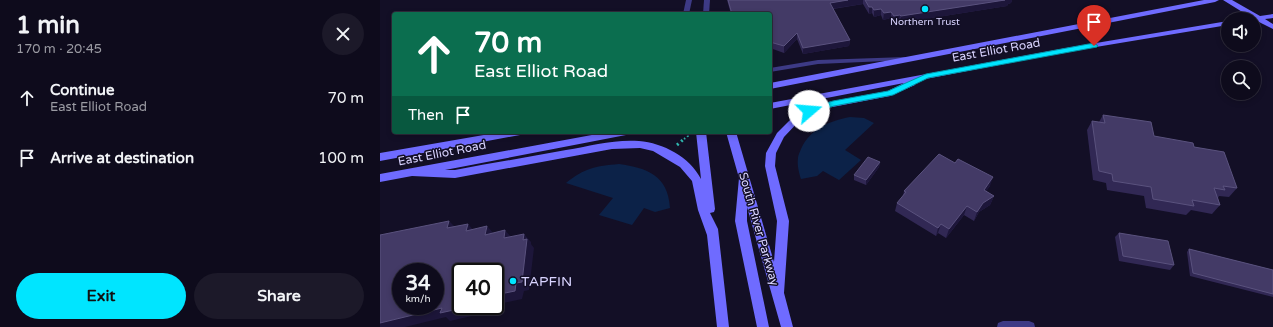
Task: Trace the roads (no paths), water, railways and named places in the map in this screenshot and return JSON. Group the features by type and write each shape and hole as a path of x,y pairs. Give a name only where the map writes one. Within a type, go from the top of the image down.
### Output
{"main road":[{"name":"East Elliot Road","path":"772,86 1215,0"},
{"path":"1227,0 1245,12"},
{"path":"1261,18 1273,16"},
{"path":"1261,22 1273,27"},
{"name":"East Elliot Road","path":"772,106 1073,49 1221,24"},
{"path":"778,292 783,221 770,166 771,153 780,135 798,117 815,109 833,103 890,93 926,76"},
{"name":"East Elliot Road","path":"380,157 509,134"},
{"name":"East Elliot Road","path":"380,178 615,134"},
{"path":"701,134 723,327"},
{"name":"South River Parkway","path":"732,134 787,327"},
{"path":"410,172 455,174 621,144 651,145 660,148 682,162 696,177 703,209 713,236"},
{"path":"743,174 741,221 763,327"}],"street":[{"path":"1003,327 1030,327"}],"lane":[{"path":"686,12 689,0"},
{"path":"706,12 707,0"},
{"path":"772,70 818,62 911,58"}],"water":[{"path":"850,117 864,118 874,123 845,150 861,160 839,180 823,171 817,176 801,179 798,166 798,157 805,142 821,127"},
{"path":"619,164 638,168 654,175 665,188 670,208 655,212 644,208 632,225 599,215 613,198 566,183 585,171 603,166"}],"place":[{"name":"Northern Trust","path":"925,9"},
{"name":"TAPFIN","path":"513,281"}]}
